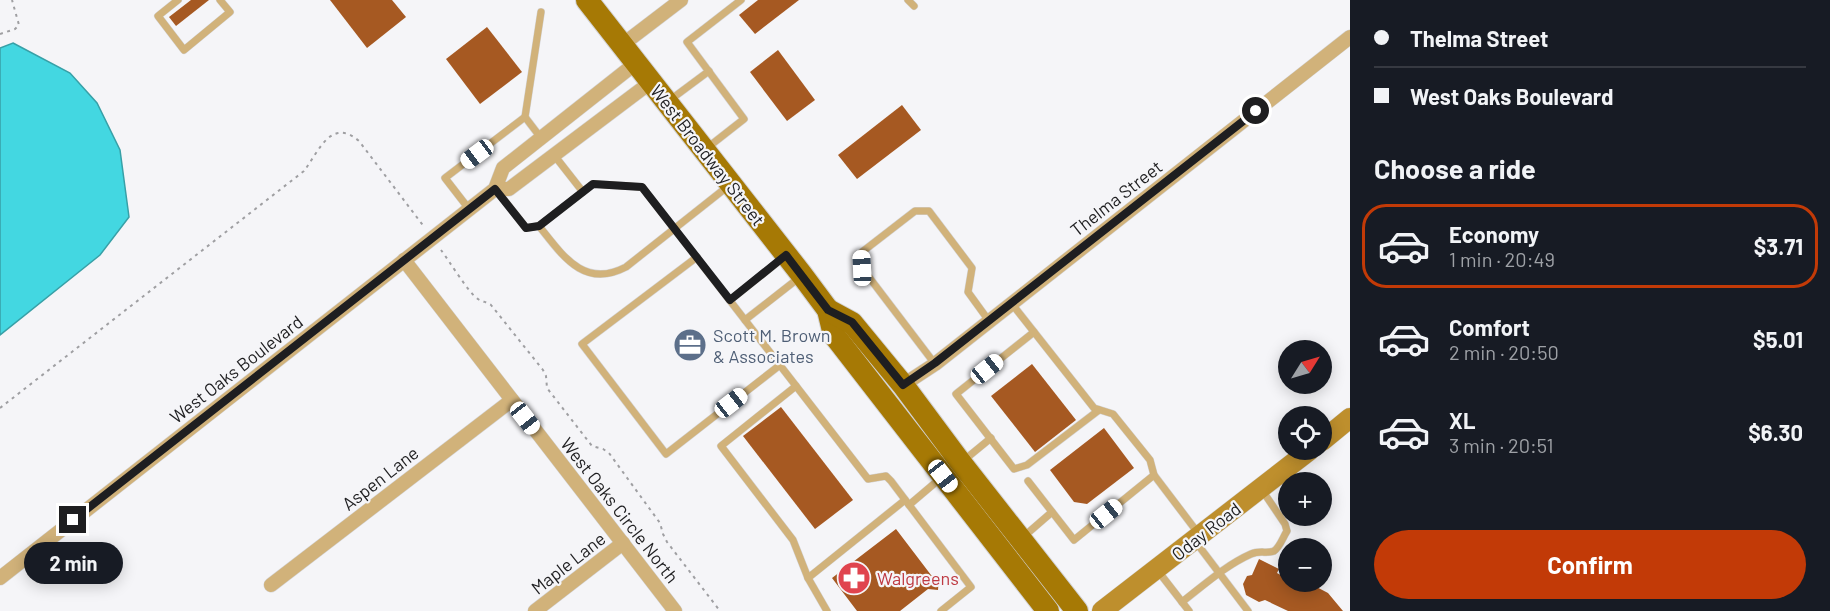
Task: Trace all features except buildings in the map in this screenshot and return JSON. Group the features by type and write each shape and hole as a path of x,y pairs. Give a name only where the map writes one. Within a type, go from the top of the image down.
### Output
{"main road":[{"name":"West Broadway Street","path":"587,0 802,275 828,310 834,334 1048,611"},
{"name":"West Broadway Street","path":"828,310 852,322 1077,611"}],"street":[{"path":"622,45 681,0"},
{"name":"Thelma Street","path":"903,385 935,363 1350,37"},
{"name":"West Oaks Boulevard","path":"0,578 495,189 503,168 636,63"},
{"name":"West Oaks Boulevard","path":"495,189 509,189 651,82"},
{"path":"542,139 554,155"},
{"name":"West Oaks Circle North","path":"404,260 675,611"},
{"name":"Aspen Lane","path":"271,585 512,400"},
{"path":"1332,433 1350,418"},
{"name":"Oday Road","path":"1113,606 1156,569 1297,460"},
{"name":"Maple Lane","path":"535,611 623,543"}],"lane":[{"path":"178,0 158,16 184,50 230,12 220,0"},
{"path":"704,150 744,119 687,42 741,0"},
{"path":"908,0 914,6"},
{"path":"469,209 445,178 525,117 541,12"},
{"path":"667,103 709,71"},
{"path":"525,117 542,139"},
{"path":"554,155 583,192"},
{"path":"495,189 526,228 539,226 593,184 642,187 868,479 886,476 971,587 940,611"},
{"path":"539,226 574,266 593,274 615,273 626,267 731,184"},
{"path":"935,363 862,268 862,252 870,245 915,211 929,211 972,268 968,292 988,321"},
{"path":"730,300 786,255"},
{"path":"697,257 582,344 666,454 780,365"},
{"path":"745,320 802,275"},
{"path":"1011,303 1094,408 1113,414 1150,460 1154,475 1248,611"},
{"path":"1034,332 956,394 1014,469 1027,465 1100,410"},
{"path":"796,386 721,446 793,540 808,578 827,611"},
{"path":"961,463 991,438"},
{"path":"1028,481 1074,540 1154,475"},
{"path":"808,578 943,476"},
{"path":"1182,602 1219,572 1259,550 1270,552 1277,549 1287,531 1285,524 1261,488"},
{"path":"1021,540 1052,512"},
{"path":"1156,569 1189,611"}],"path":[{"path":"0,34 15,29 19,25 12,0"},
{"path":"0,408 304,171 317,150 326,141 342,132 350,134 359,141 472,292 478,299 485,300 491,305 543,370 547,388 592,446 609,453 660,523 667,542 720,611"}],"water":[{"path":"13,43 70,73 97,103 120,150 129,217 100,255 0,335 0,48"}],"place":[{"name":"Scott M. Brown & Associates","path":"690,345"},
{"name":"Walgreens","path":"854,578"}],"route":[{"path":"73,520 495,189 526,228 539,226 593,184 642,187 730,300 786,255 828,310 852,322 903,385 935,363 1256,111"}]}
